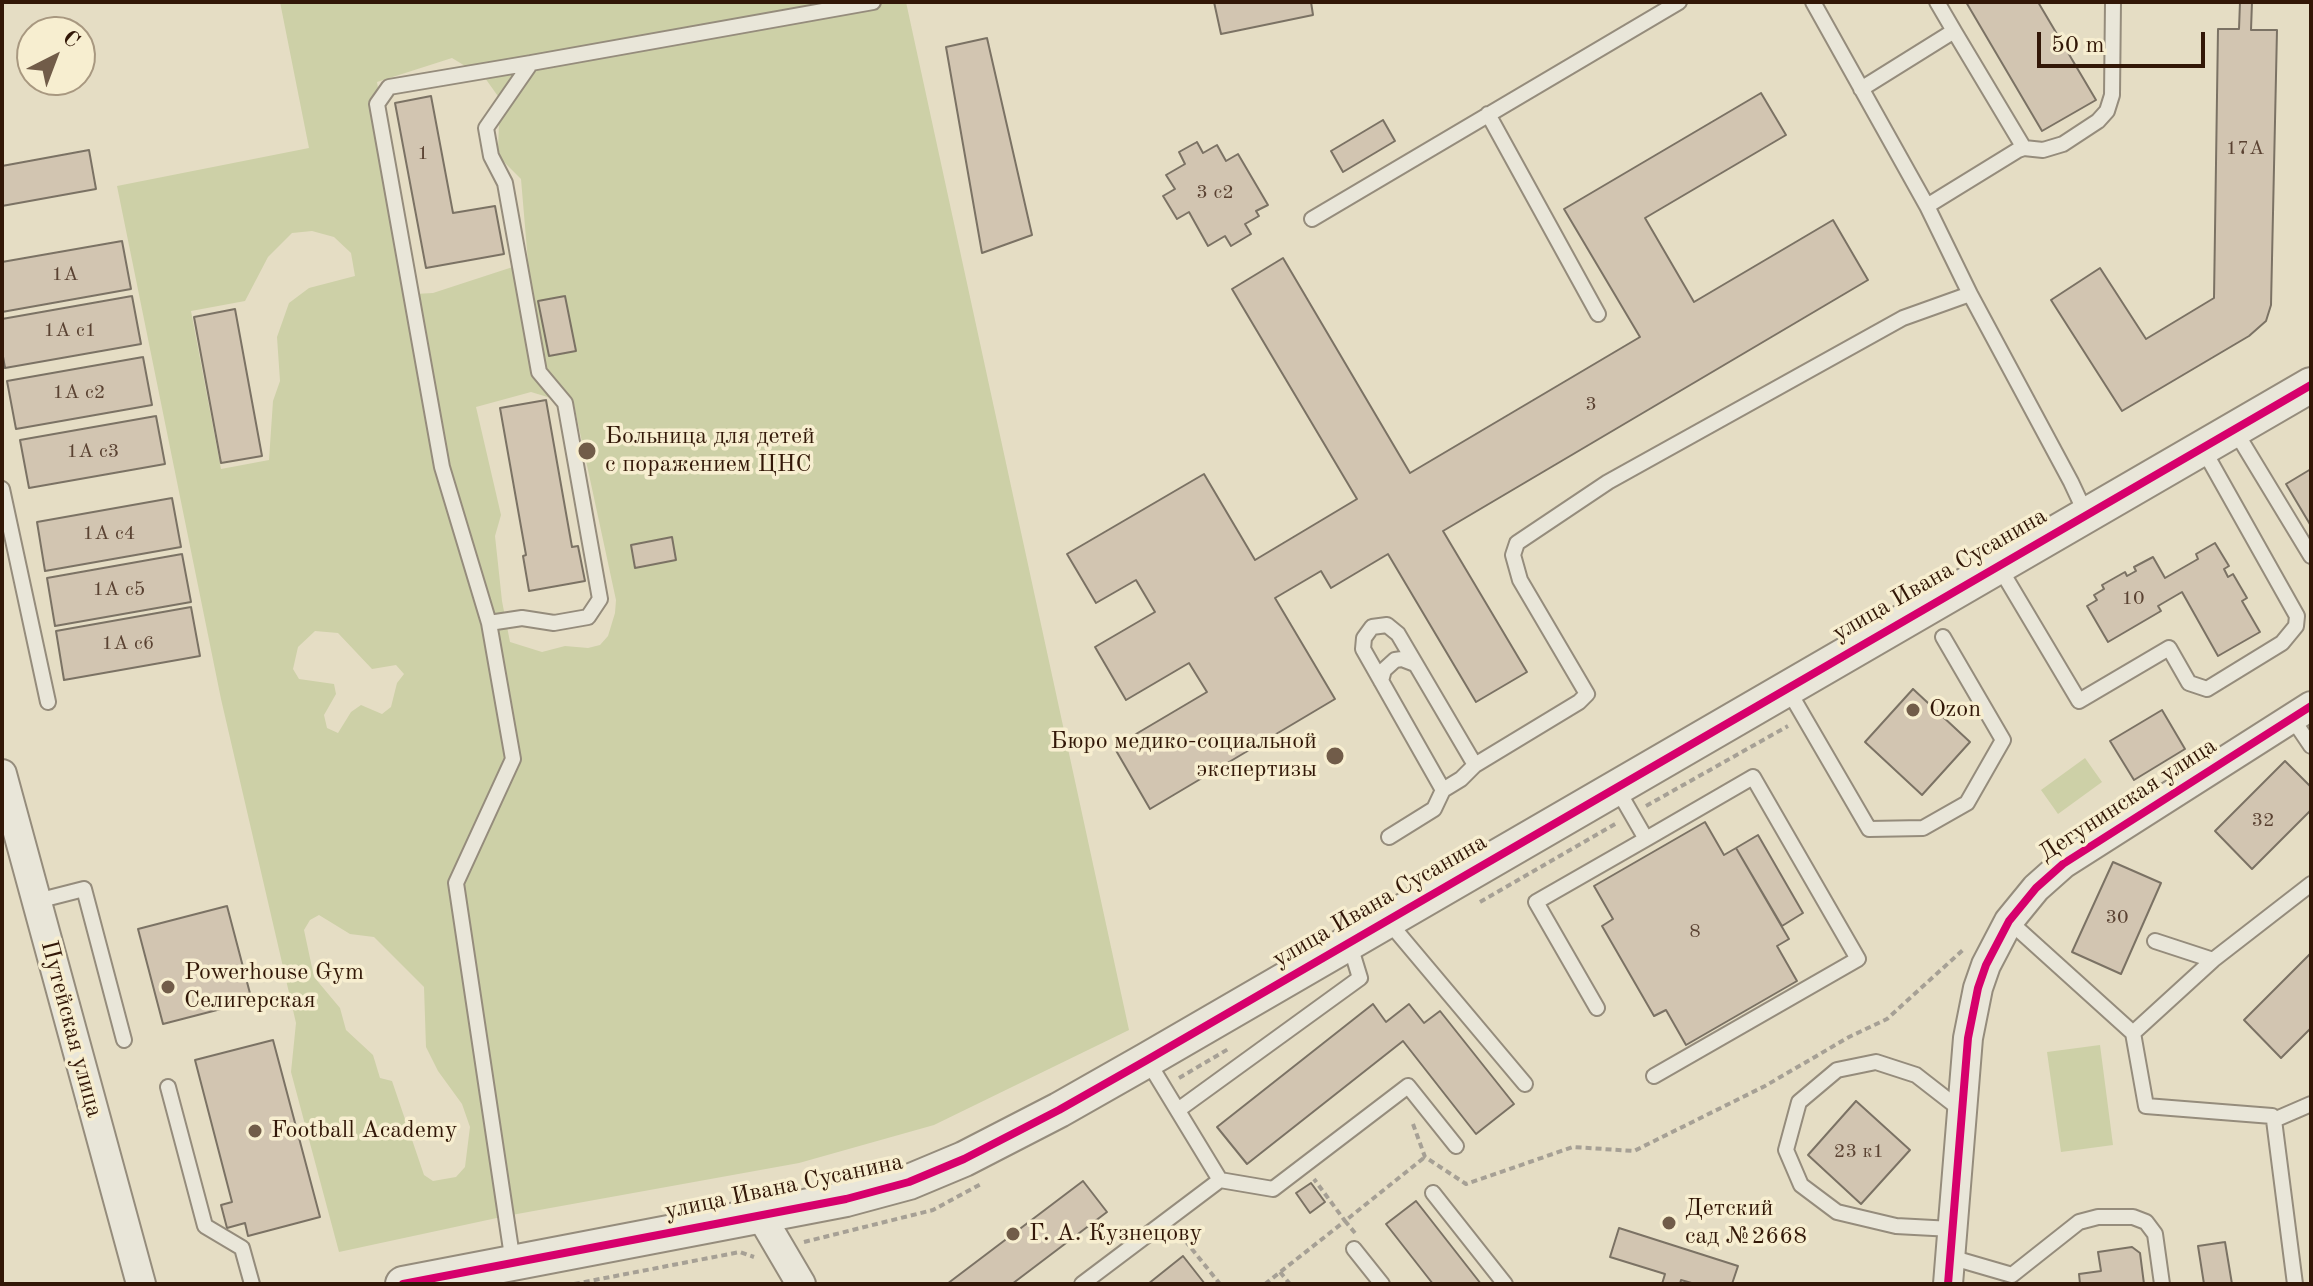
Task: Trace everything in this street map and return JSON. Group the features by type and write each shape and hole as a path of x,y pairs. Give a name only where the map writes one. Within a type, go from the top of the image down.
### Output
{"street":[{"name":"улица Ивана Сусанина","path":"403,1284 438,1281 513,1263 881,1191 936,1171 1059,1110 1147,1060 2311,385"},
{"name":"Дегунинская улица","path":"1949,1270 1968,1038 1986,965 2009,921 2036,888 2063,864 2302,712"},
{"name":"Путейская улица","path":"2,774 141,1284"},
{"path":"761,1216 801,1284"}],"lane":[{"path":"513,1263 456,883 513,759 489,623 442,467 377,104 389,87 873,2"},
{"path":"1312,219 1679,2"},
{"path":"1813,2 1927,206 2086,514"},
{"path":"1937,2 2024,148"},
{"path":"1927,206 2024,148 2043,150 2063,144 2098,121 2107,111 2112,95 2113,2"},
{"path":"1861,89 1954,31"},
{"path":"489,623 522,618 554,623 588,617 600,599 565,403 539,372 505,183 491,156 486,128 531,63"},
{"path":"1488,114 1598,314"},
{"path":"1389,837 1434,809 1443,790 1461,779 1475,765 1579,702 1587,694 1520,580 1513,555 1517,543 1608,482 1903,318 1970,294"},
{"path":"2234,428 2311,556"},
{"path":"1998,564 2079,701 2169,648 2189,683 2207,689 2282,643 2296,626 2297,616 2202,447"},
{"path":"2,489 5,521 48,702"},
{"path":"1443,790 1363,649 1364,638 1372,627 1393,628 1475,765"},
{"path":"1787,687 1869,829 1923,828 1967,803 2003,740 1943,637"},
{"path":"1381,681 1384,670 1395,660 1415,664"},
{"path":"2302,712 2311,746"},
{"path":"1597,1008 1536,902 1753,777 1858,959 1654,1076"},
{"path":"1616,787 1646,839"},
{"path":"2133,1033 2213,960 2311,884"},
{"path":"37,901 84,889 124,1040"},
{"path":"1387,920 1525,1084"},
{"path":"2009,921 2133,1033 2146,1106 2272,1116 2295,1284"},
{"path":"2155,941 2213,960"},
{"path":"1178,1110 1360,978 1349,942"},
{"path":"1147,1060 1220,1180"},
{"path":"1952,1229 1896,1226 1837,1212 1801,1185 1786,1150 1799,1102 1837,1070 1876,1062 1916,1075 1961,1110"},
{"path":"1082,1284 1220,1180 1273,1189 1408,1086 1456,1146"},
{"path":"168,1087 205,1226 242,1248 252,1284"},
{"path":"2274,1120 2311,1104"},
{"path":"1433,1193 1505,1284"},
{"path":"1949,1270 2012,1279 2079,1222 2098,1217 2133,1217 2146,1222 2155,1234 2162,1284"},
{"path":"1358,1245 1382,1284"}],"path":[{"path":"1265,1284 1425,1157 1466,1184 1573,1147 1634,1151 1765,1086 1849,1037 1887,1019 1965,948"},
{"path":"1317,1183 1358,1245"},
{"path":"1168,1219 1220,1284"},
{"path":"574,1284 740,1252 760,1262"},
{"path":"1280,1272 1290,1284"}],"green space":[{"name":"Больница для детей с поражением ЦНС","path":"280,2 906,2 1129,1030 934,1125 799,1163 506,1216 339,1252 291,1072 296,1023 221,699 117,186 309,148","holes":["452,58 485,78 500,99 498,149 502,160 521,179 528,262 433,293 415,294 377,82","312,231 334,237 351,253 355,276 309,288 289,303 277,337 280,381 273,401 269,460 221,469 191,311 245,301 268,257 292,233","565,296 575,350 549,355 539,301","531,392 574,405 616,600 608,636 600,645 588,648 565,646 542,652 510,642 495,536 501,515 476,407","671,537 675,560 635,568 631,545","315,631 338,633 372,669 396,665 404,674 397,683 391,707 382,714 361,705 351,712 338,733 327,728 324,715 336,694 334,684 299,679 293,669 298,647","319,915 350,934 374,937 424,987 426,1047 438,1071 462,1104 470,1127 465,1167 456,1177 433,1181 424,1175 392,1081 380,1078 373,1055 346,1030 340,1008 314,977 304,930 310,920"]},
{"path":"2085,758 2102,782 2058,814 2041,790"},
{"path":"2100,1045 2113,1145 2061,1152 2047,1052"}],"building":[{"path":"1214,2 1311,2 1313,15 1221,34"},
{"path":"1966,2 2038,2 2096,100 2042,131"},
{"path":"2240,2 2252,2 2251,30 2277,30 2271,305 2266,321 2249,336 2122,411 2051,300 2100,268 2146,339 2214,298 2218,29 2239,29"},
{"path":"987,38 1032,235 982,253 946,47"},
{"path":"1761,93 1786,135 1645,218 1694,302 1833,220 1868,280 1443,531 1527,672 1476,702 1388,554 1331,588 1321,571 1275,598 1335,699 1150,809 1114,747 1207,692 1189,663 1126,700 1095,647 1155,612 1136,580 1096,603 1067,554 1204,474 1255,560 1357,499 1232,289 1283,258 1410,473 1640,337 1564,209"},
{"path":"431,96 453,213 495,206 504,254 426,268 395,103"},
{"path":"1383,120 1395,141 1343,172 1331,151"},
{"path":"1197,142 1203,153 1217,145 1226,161 1238,154 1268,205 1256,211 1259,216 1245,224 1251,234 1231,246 1225,236 1208,246 1189,212 1177,219 1163,196 1175,189 1166,175 1185,164 1179,152"},
{"path":"89,150 96,189 2,206 2,166"},
{"path":"122,241 131,289 2,312 2,262"},
{"path":"132,296 141,344 5,368 2,319"},
{"path":"565,296 576,351 549,356 538,301"},
{"path":"235,309 262,456 221,463 194,317"},
{"path":"143,357 152,405 16,429 7,381"},
{"path":"546,400 572,547 578,546 585,581 529,591 523,556 526,555 500,408"},
{"path":"156,416 165,464 29,488 20,440"},
{"path":"2311,469 2311,526 2286,484"},
{"path":"172,498 181,547 45,571 37,522"},
{"path":"672,537 676,560 635,568 631,545"},
{"path":"2215,543 2229,566 2224,569 2228,577 2233,574 2247,598 2242,601 2260,632 2218,656 2182,592 2158,606 2161,611 2108,642 2087,606 2097,600 2094,595 2104,589 2102,585 2125,572 2127,576 2136,571 2134,567 2153,557 2165,578 2198,559 2196,554"},
{"path":"182,554 191,602 55,626 47,578"},
{"path":"191,607 200,656 64,680 56,631"},
{"path":"1913,689 1970,742 1922,795 1865,742"},
{"path":"2162,710 2185,749 2134,780 2110,741"},
{"path":"2285,761 2311,787 2311,810 2252,869 2215,831"},
{"path":"1705,822 1724,855 1736,848 1789,939 1777,946 1797,981 1686,1045 1666,1010 1654,1016 1602,926 1613,919 1594,886"},
{"path":"1758,835 1803,913 1782,926 1736,848"},
{"path":"2113,862 2161,883 2121,974 2072,952"},
{"path":"227,906 252,1001 163,1024 138,929"},
{"path":"2311,953 2311,1028 2281,1058 2244,1020"},
{"path":"1373,1004 1386,1022 1409,1004 1424,1023 1440,1011 1514,1104 1476,1134 1403,1041 1247,1164 1217,1127"},
{"name":"Football Academy","path":"273,1040 320,1217 248,1236 245,1223 227,1228 221,1205 232,1202 195,1060"},
{"path":"1856,1101 1910,1150 1861,1204 1808,1155"},
{"path":"1083,1181 1107,1212 1012,1284 947,1284"},
{"path":"1311,1183 1325,1202 1310,1213 1296,1193"},
{"path":"1416,1201 1481,1284 1433,1284 1386,1224"},
{"path":"1619,1228 1738,1266 1732,1284 1695,1284 1681,1280 1680,1284 1662,1284 1665,1274 1610,1257"},
{"path":"2225,1242 2232,1284 2204,1284 2198,1246"},
{"path":"2132,1247 2140,1253 2144,1284 2080,1284 2079,1274 2101,1271 2098,1252"},
{"path":"1183,1256 1205,1284 1148,1284"}],"cycle path":[{"path":"403,1284 846,1199 909,1182 964,1159 1147,1060 2311,385"},
{"path":"1948,1284 1968,1038 1986,965 2009,921 2036,888 2063,864 2311,706"}],"place":[{"name":"Больница для детей с поражением ЦНС","path":"587,451"},
{"name":"Ozon","path":"1913,710"},
{"name":"Бюро медико-социальной экспертизы","path":"1335,756"},
{"name":"Powerhouse Gym Селигерская","path":"168,987"},
{"name":"Football Academy","path":"255,1131"},
{"name":"Детский сад №2668","path":"1669,1223"},
{"name":"Г. А. Кузнецову","path":"1013,1234"}]}
